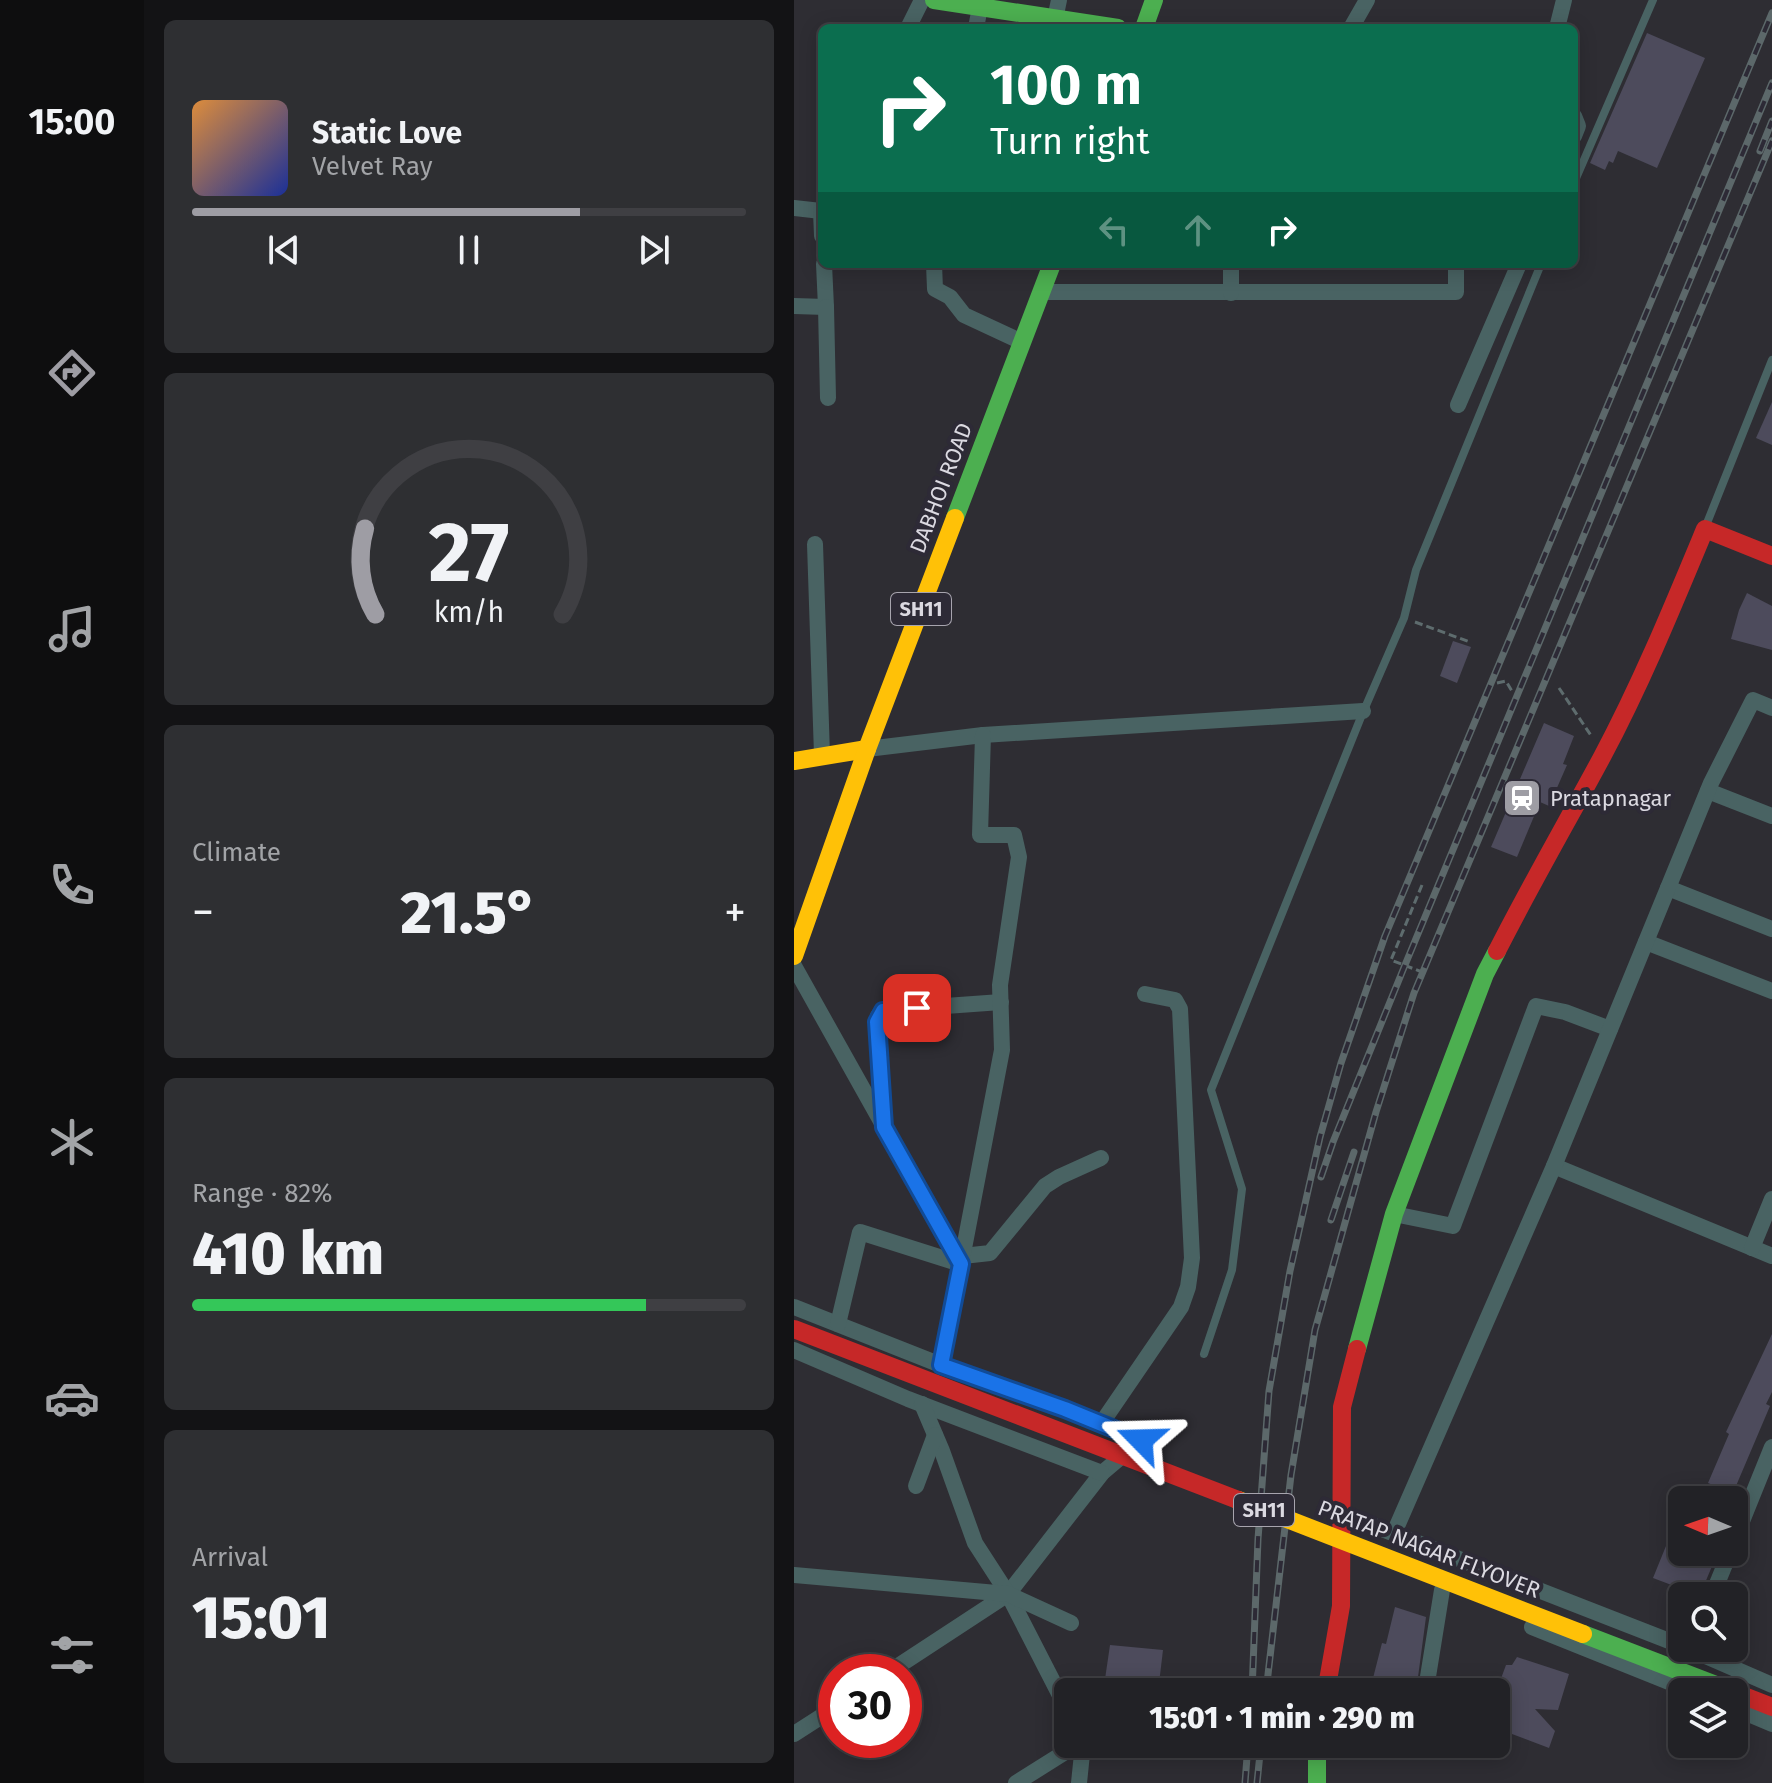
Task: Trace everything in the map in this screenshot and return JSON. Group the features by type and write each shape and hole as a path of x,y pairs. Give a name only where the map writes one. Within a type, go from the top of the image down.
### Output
{"main road":[{"path":"934,0 980,7 1057,9 1105,24"},
{"path":"1145,24 1154,0"},
{"name":"DABHOI ROAD","path":"794,956 867,749 1051,268"},
{"path":"1328,1678 1341,1606 1343,1399 1394,1214 1485,974 1603,753 1658,642 1705,529 1772,556"},
{"path":"794,761 867,749"},
{"name":"PRATAP NAGAR FLYOVER","path":"794,1329 1698,1678"},
{"name":"PRATAP NAGAR FLYOVER","path":"1748,1698 1772,1707"},
{"path":"1317,1758 1317,1783"}],"street":[{"path":"910,24 922,0"},
{"path":"1353,24 1367,0"},
{"path":"1558,24 1564,0"},
{"path":"977,24 980,7"},
{"path":"794,208 818,210"},
{"path":"824,268 828,398"},
{"path":"934,268 935,289 950,297 964,315 1022,342"},
{"path":"1231,268 1231,293"},
{"path":"1042,292 1456,292 1456,268"},
{"path":"1458,405 1517,268"},
{"path":"794,306 826,307"},
{"path":"815,544 822,755"},
{"path":"1394,1533 1554,1166 1708,791 1753,700 1772,708"},
{"path":"867,749 983,735 1363,711"},
{"path":"941,1365 1002,1050 1000,985 1019,857 1014,835 980,835 983,735"},
{"path":"1708,791 1772,816"},
{"path":"1668,888 1772,929"},
{"path":"1646,942 1772,991"},
{"path":"794,966 962,1260"},
{"path":"1101,1424 1181,1307 1188,1287 1192,1258 1180,1009 1175,1000 1145,994"},
{"path":"884,1127 878,1016 890,1010 1001,1002"},
{"path":"1394,1214 1453,1226 1536,1006 1565,1012 1610,1029"},
{"path":"838,1324 860,1232 962,1260 990,1253 1053,1179 1101,1158"},
{"path":"1554,1166 1772,1256"},
{"path":"1752,1248 1772,1199"},
{"path":"794,1307 1141,1440 1102,1473 1008,1594 916,1654"},
{"path":"794,1350 922,1404 1102,1473"},
{"path":"922,1404 975,1543 1008,1594 1054,1684"},
{"path":"916,1486 935,1435"},
{"path":"1748,1506 1772,1447"},
{"path":"1341,1513 1668,1640"},
{"path":"1342,1551 1668,1681"},
{"path":"794,1575 1008,1594 1071,1623"},
{"path":"1428,1678 1442,1590"},
{"path":"1720,1662 1772,1685"},
{"path":"1748,1714 1772,1724"},
{"path":"794,1734 818,1719"},
{"path":"1016,1783 1057,1758"},
{"path":"1079,1783 1080,1758"}],"lane":[{"path":"1578,174 1653,0"},
{"path":"1204,1354 1232,1270 1242,1189 1211,1090 1363,711 1404,618 1416,570 1539,268"},
{"path":"1705,529 1772,360"}],"path":[{"path":"1404,618 1470,642"},
{"path":"1497,683 1506,681 1513,693"},
{"path":"1559,688 1603,753"},
{"path":"1422,885 1391,960 1422,972"}],"building":[{"path":"1647,33 1705,58 1657,168 1618,151 1613,163 1609,161 1605,170 1590,163"},
{"path":"1772,402 1772,445 1756,438"},
{"path":"1747,593 1772,606 1772,650 1731,639"},
{"path":"1453,641 1471,647 1457,683 1440,676"},
{"name":"Pratapnagar","path":"1544,723 1574,736 1563,764 1567,765 1549,806 1540,802 1517,857 1491,847"},
{"path":"1772,1334 1772,1392 1766,1404 1770,1406 1736,1486 1716,1486 1708,1483 1729,1434 1726,1432"},
{"path":"1668,1541 1668,1566 1712,1566 1705,1582 1668,1584 1653,1578"},
{"path":"1395,1607 1426,1617 1418,1678 1373,1678 1382,1643 1386,1644"},
{"path":"1110,1645 1163,1650 1160,1678 1105,1678"},
{"path":"1517,1657 1569,1674 1558,1710 1535,1709 1555,1731 1549,1748 1510,1733 1510,1678 1501,1678 1506,1665 1512,1665"}],"railway":[{"path":"1253,1678 1258,1539 1269,1391 1290,1271 1320,1137 1341,1063 1385,936 1772,13"},
{"path":"1321,1177 1405,965 1772,83"},
{"path":"1760,151 1772,121"},
{"path":"1268,1678 1291,1475 1315,1330 1376,1112 1414,993 1772,141"},
{"path":"1331,1220 1354,1152"},
{"path":"1245,1783 1247,1758"},
{"path":"1257,1783 1260,1758"}],"traffic: fast":[{"path":"934,0 1092,24"},
{"path":"1145,24 1154,0"},
{"path":"955,518 1050,268"},
{"path":"1357,1349 1394,1214 1485,974 1497,951"},
{"path":"1583,1634 1698,1678"},
{"path":"1317,1758 1317,1783"}],"traffic: slow":[{"path":"794,956 867,749 955,518"},
{"path":"794,761 867,749"},
{"path":"1238,1500 1583,1634"}],"traffic: jam":[{"path":"1497,951 1616,729 1705,529 1772,556"},
{"path":"794,1329 1238,1500"},
{"path":"1328,1678 1341,1606 1342,1407 1357,1349"},
{"path":"1748,1698 1772,1707"}],"place":[{"name":"Pratapnagar","path":"1522,798"}],"route":[{"path":"917,1008 883,1011 878,1016 884,1127 961,1264 941,1365 1141,1440"}]}
